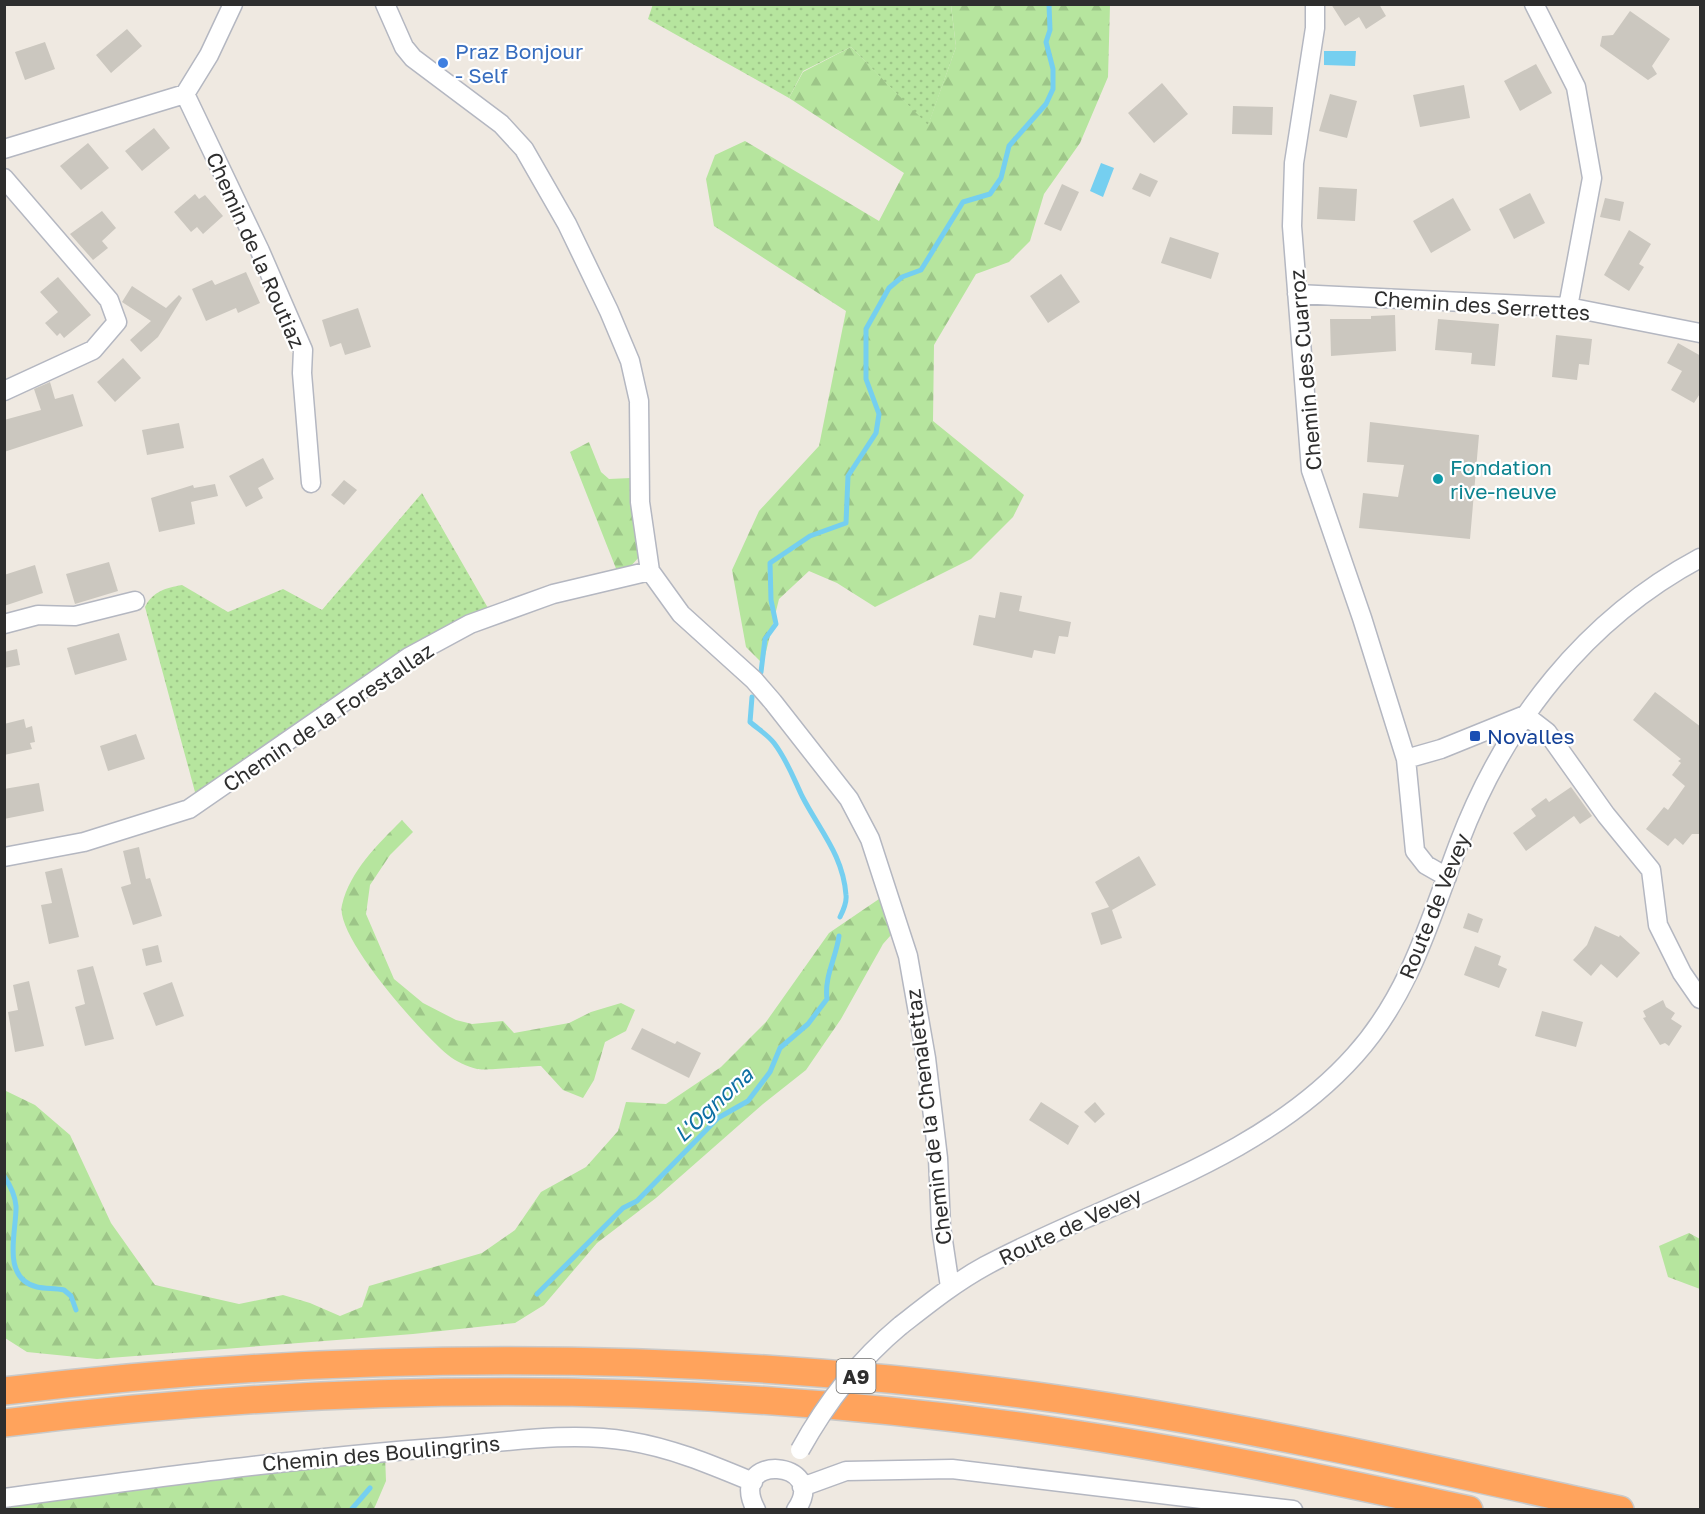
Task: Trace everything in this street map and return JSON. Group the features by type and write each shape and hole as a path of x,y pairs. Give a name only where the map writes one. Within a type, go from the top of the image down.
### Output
{"highway":[{"name":"A9","path":"4,1391 151,1375 384,1362 584,1361 784,1371 969,1388 1167,1416 1344,1450 1620,1509"},
{"name":"A9","path":"4,1423 236,1401 387,1393 541,1392 686,1396 871,1409 1052,1431 1249,1463 1469,1509"}],"street":[{"path":"4,149 185,94 209,55 233,4"},
{"name":"Chemin de la Chenalettaz","path":"385,4 404,47 413,58 501,124 524,149 567,224 609,310 630,361 639,401 640,502 650,571 681,614 754,680 849,799 870,839 908,956 926,1058 938,1158 941,1227 950,1287"},
{"name":"Chemin des Cuarroz","path":"1315,4 1315,28 1294,163 1292,226 1311,470 1362,618 1406,759 1415,851 1426,865 1447,877"},
{"path":"1534,4 1576,87 1592,178 1568,307"},
{"name":"Chemin de la Routiaz","path":"185,94 264,261 303,350 302,373 311,483"},
{"path":"4,178 109,300 117,322 93,350 4,391"},
{"name":"Chemin des Serrettes","path":"1297,294 1568,307 1701,333"},
{"name":"Route de Vevey","path":"789,1471 816,1420 837,1391 880,1343 950,1287 985,1266 1197,1167 1263,1130 1307,1099 1355,1055 1382,1020 1405,981 1425,939 1484,786 1525,715 1558,672 1595,633 1652,587 1701,558"},
{"name":"Chemin de la Forestallaz","path":"4,857 84,842 189,809 409,657 470,624 553,594 650,571"},
{"path":"4,624 38,615 75,616 135,601"},
{"path":"1406,759 1441,749 1525,715 1547,732 1606,815 1651,870 1658,925 1682,973 1701,999"},
{"name":"Chemin des Boulingrins","path":"4,1498 255,1464 370,1452 595,1437 659,1447 700,1460 753,1482"},
{"path":"756,1509 750,1491 753,1482 769,1468 789,1471 802,1487 801,1502 796,1509"},
{"path":"802,1487 846,1471 952,1469 1293,1509"}],"green space":[{"path":"653,4 951,5 956,47 928,126 851,47 803,71 789,98 648,19"},
{"path":"951,5 1110,5 1108,77 1080,143 1044,194 1030,241 1009,262 976,274 934,345 933,421 1024,495 1013,517 971,559 875,607 837,583 809,571 779,599 763,664 746,647 732,570 759,511 819,446 846,311 714,226 706,179 715,155 745,141 879,221 904,173 789,98 803,72 851,47 928,125 956,47"},
{"path":"589,442 601,472 609,479 631,478 636,481 640,556 630,567 617,571 570,452"},
{"path":"422,493 488,608 419,645 409,646 205,792 195,792 145,607 148,602 161,591 182,585 228,612 283,589 322,610"},
{"path":"402,820 413,832 390,855 370,885 366,914 394,979 423,1003 456,1020 472,1024 503,1021 514,1033 569,1023 591,1012 621,1003 635,1010 626,1031 605,1042 594,1080 583,1098 563,1090 541,1066 477,1069 454,1059 436,1044 401,1007 365,961 343,920 342,905 358,869"},
{"path":"879,899 899,926 883,944 841,1019 806,1070 763,1104 656,1198 597,1243 544,1305 515,1323 413,1334 97,1359 27,1352 5,1338 4,1090 35,1105 70,1135 111,1223 155,1285 239,1304 283,1295 310,1303 340,1316 362,1307 369,1286 482,1253 515,1230 541,1192 586,1167 618,1131 626,1102 666,1104 721,1067 766,1022 829,933"},
{"path":"1689,1233 1700,1239 1700,1289 1668,1277 1659,1246"},
{"path":"385,1455 386,1481 374,1509 5,1510 4,1507"}],"water":[{"path":"1324,51 1356,51 1355,66 1324,65"},
{"path":"1101,163 1114,168 1103,197 1090,191"}],"building":[{"path":"1331,4 1379,4 1386,16 1366,29 1359,17 1345,26"},
{"path":"1630,11 1670,39 1652,66 1657,74 1648,80 1600,46 1602,36 1613,35"},
{"path":"127,29 142,46 111,73 96,55"},
{"path":"45,42 55,69 25,80 15,52"},
{"path":"1536,64 1552,93 1520,111 1504,81"},
{"path":"1162,83 1188,114 1154,143 1128,113"},
{"path":"1464,85 1470,118 1420,127 1413,95"},
{"path":"1330,94 1357,101 1347,138 1319,131"},
{"path":"1233,106 1273,107 1272,135 1232,134"},
{"path":"154,128 170,148 142,171 125,151"},
{"path":"88,143 109,168 81,190 60,166"},
{"path":"1140,173 1158,181 1150,197 1132,189"},
{"path":"1062,184 1079,192 1061,231 1044,224"},
{"path":"1319,187 1357,189 1355,221 1317,219"},
{"path":"1530,193 1545,223 1514,239 1499,209"},
{"path":"195,194 199,199 205,195 223,216 203,234 197,227 191,232 174,212"},
{"path":"1453,198 1471,230 1431,253 1413,221"},
{"path":"1605,198 1624,202 1620,221 1600,217"},
{"path":"102,211 116,228 102,241 108,248 93,260 70,234"},
{"path":"1629,230 1651,244 1639,264 1644,267 1629,291 1604,275"},
{"path":"1170,237 1219,253 1211,279 1161,263"},
{"path":"246,272 260,303 238,313 236,308 206,321 192,289 212,280 215,285"},
{"path":"1061,274 1080,302 1048,323 1030,296"},
{"path":"58,277 91,315 64,338 60,333 57,336 45,323 58,312 40,292"},
{"path":"132,286 166,308 179,295 182,298 158,337 141,352 130,340 151,321 122,302"},
{"path":"358,308 371,347 345,355 341,343 330,347 322,320"},
{"path":"1395,315 1396,351 1331,356 1330,319 1371,319 1371,316"},
{"path":"1438,319 1499,324 1495,366 1471,364 1472,353 1435,350"},
{"path":"1556,335 1592,339 1589,365 1579,364 1577,380 1552,377"},
{"path":"1678,343 1701,356 1701,392 1694,403 1671,390 1682,371 1667,363"},
{"path":"123,358 141,378 115,402 97,382"},
{"path":"50,382 55,399 73,394 83,426 4,452 4,420 41,410 34,389"},
{"name":"Fondation rive-neuve","path":"1370,422 1479,435 1470,539 1359,528 1363,493 1398,497 1404,465 1367,462"},
{"path":"179,423 184,448 147,455 142,430"},
{"path":"263,458 274,479 258,488 263,498 246,507 229,476"},
{"path":"344,480 357,490 344,505 331,495"},
{"path":"215,484 218,496 191,502 195,524 159,532 151,498 193,485 194,488"},
{"path":"109,562 118,591 75,604 66,574"},
{"path":"35,565 43,593 4,606 4,575"},
{"path":"1000,592 1022,596 1019,611 1071,622 1068,637 1059,636 1055,654 1034,650 1032,658 973,645 979,615 995,618"},
{"path":"119,633 127,660 75,675 67,648"},
{"path":"17,649 20,665 4,668 4,652"},
{"path":"1655,692 1701,727 1701,834 1692,834 1683,845 1675,838 1668,846 1646,829 1664,807 1668,810 1685,786 1672,775 1681,763 1678,761 1681,759 1633,720"},
{"path":"24,719 26,728 32,726 35,742 30,743 32,749 4,755 4,724"},
{"path":"136,734 145,759 108,771 100,746"},
{"path":"39,783 44,811 4,819 4,789"},
{"path":"1571,787 1592,816 1580,824 1574,816 1526,851 1513,833 1536,816 1531,809 1546,798 1549,802"},
{"path":"139,847 146,879 150,878 162,916 133,925 121,887 131,884 123,851"},
{"path":"1139,856 1156,885 1112,910 1122,938 1101,945 1091,913 1109,907 1095,882"},
{"path":"62,868 79,937 49,944 41,905 52,903 45,872"},
{"path":"1468,913 1483,919 1478,933 1463,928"},
{"path":"1595,926 1619,937 1620,935 1640,953 1617,978 1601,964 1591,976 1573,960 1587,945"},
{"path":"158,945 162,962 146,966 142,949"},
{"path":"1475,946 1501,956 1498,965 1507,969 1499,988 1464,975"},
{"path":"93,966 114,1039 85,1046 75,1007 85,1004 77,970"},
{"path":"29,981 44,1046 15,1052 8,1012 18,1010 13,985"},
{"path":"172,982 184,1016 156,1026 143,993"},
{"path":"1663,1000 1666,1007 1675,1013 1671,1019 1682,1026 1669,1046 1665,1043 1660,1045 1643,1018 1646,1017 1643,1011"},
{"path":"1542,1011 1583,1022 1576,1047 1535,1036"},
{"path":"642,1028 675,1044 677,1041 701,1053 689,1078 631,1049"},
{"path":"1041,1102 1079,1126 1068,1145 1029,1120"},
{"path":"1095,1102 1105,1114 1095,1123 1084,1112"}],"waterway":[{"name":"L'Ognona","path":"761,672 765,639 776,624 771,600 770,563 810,536 846,523 848,476 876,433 879,414 866,379 866,329 889,288 902,277 921,270 963,202 990,194 1001,178 1009,146 1046,104 1053,89 1053,69 1046,42 1050,30 1049,4"},
{"name":"L'Ognona","path":"752,697 750,722 769,737 779,749 802,796 836,855 846,895 840,917"},
{"name":"L'Ognona","path":"537,1294 623,1208 637,1201 718,1118 748,1101 770,1072 780,1048 808,1024 827,999 827,983 839,936"},
{"path":"4,1176 12,1190 16,1206 13,1252 18,1274 26,1282 37,1287 64,1290 71,1296 76,1310"},
{"name":"L'Ognona","path":"351,1510 370,1488"}],"place":[{"name":"Praz Bonjour - Self","path":"443,63"},
{"name":"Fondation rive-neuve","path":"1438,479"},
{"name":"Novalles","path":"1475,736"}]}
